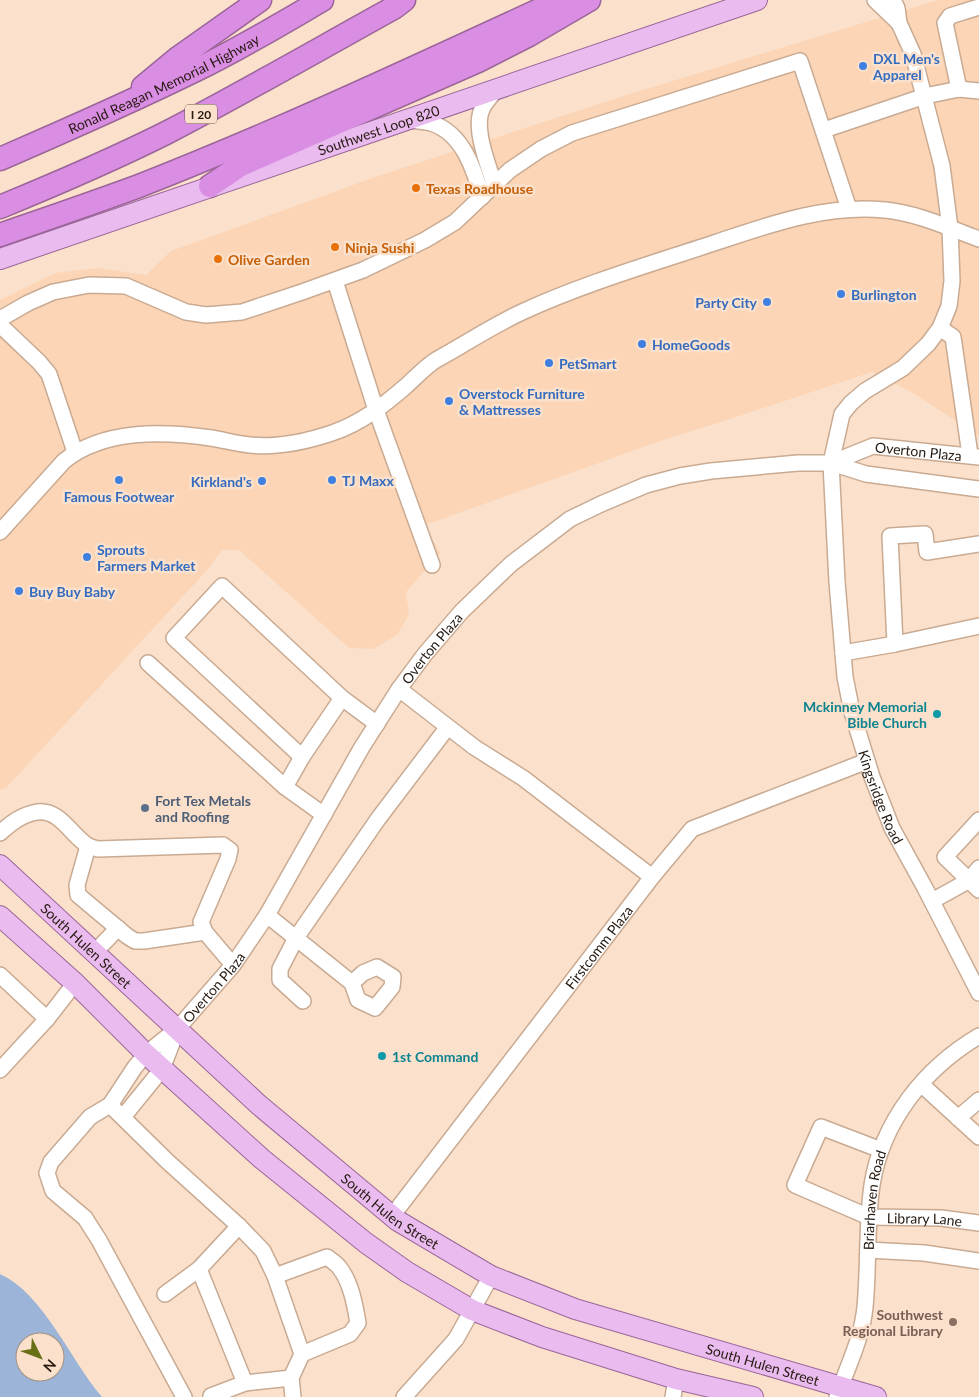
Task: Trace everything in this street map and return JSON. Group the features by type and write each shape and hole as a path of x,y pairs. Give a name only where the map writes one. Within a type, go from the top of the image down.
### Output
{"highway":[{"path":"118,107 178,58 260,0"},
{"name":"Ronald Reagan Memorial Highway","path":"0,159 199,69 258,38 322,0"},
{"path":"0,236 138,186 220,152 396,76 561,0"},
{"path":"210,186 241,164 470,65 512,44 590,0"},
{"name":"I 20","path":"0,207 71,177 165,133 404,2"}],"main road":[{"name":"Southwest Loop 820","path":"0,259 757,0"},
{"name":"South Hulen Street","path":"0,865 259,1105 392,1216 491,1276 575,1309 838,1392 876,1397"},
{"path":"0,916 75,983 162,1069 262,1159 366,1243 407,1272 472,1310 675,1388 753,1397"}],"street":[{"path":"875,0 899,23"},
{"path":"894,0 899,23"},
{"path":"959,90 946,23 950,16 979,7"},
{"name":"Kingsridge Road","path":"899,23 911,48 942,166 950,228 952,280 949,306 940,328 928,344 903,368 865,391 851,402 842,414 831,463 842,653 852,712 876,790 892,828 979,993"},
{"path":"0,319 28,303 53,292 89,284 126,286 186,312 206,315 242,312 363,270 425,240 455,222 510,170 541,149 572,133 800,61 849,209"},
{"path":"494,184 481,143 480,126 482,108 497,88"},
{"path":"824,130 925,96 959,90 979,91"},
{"path":"406,120 432,123 450,133 465,152 475,174 482,197"},
{"path":"0,532 64,461 75,452 102,440 138,435 172,434 212,438 250,445 287,445 352,426 376,410 430,364 492,327 555,298 616,275 750,230 782,221 849,209 886,210 921,217 979,239"},
{"path":"335,281 376,410 432,565"},
{"path":"0,325 49,374 75,452"},
{"path":"940,328 953,338 975,456"},
{"name":"Overton Plaza","path":"831,463 873,446 975,456"},
{"name":"Overton Plaza","path":"178,1028 234,965 266,915 377,724 399,689 425,654 462,611 511,564 570,519 646,485 680,476 711,471 789,464 831,463 866,474 979,489"},
{"path":"894,644 890,536 925,534 927,552 979,544"},
{"path":"302,757 174,638 222,586 342,698 377,724"},
{"path":"842,653 979,626"},
{"path":"148,663 285,787 324,815"},
{"path":"399,689 447,728 523,778 652,878"},
{"path":"285,787 302,757 342,698"},
{"path":"303,1001 280,980 280,969 296,938 378,819 447,728"},
{"name":"Firstcomm Plaza","path":"392,1216 652,878 692,829 867,761"},
{"path":"0,833 15,820 30,813 46,811 54,814 88,846 98,849 222,845 230,850 228,859 202,922 205,932 234,965"},
{"path":"974,886 944,857 979,820"},
{"path":"88,846 77,885 78,895 135,941 205,932"},
{"path":"974,886 979,868"},
{"path":"932,901 974,886"},
{"path":"266,915 352,983"},
{"path":"95,952 118,928"},
{"path":"0,975 47,1019"},
{"path":"0,1070 47,1019 75,983"},
{"path":"178,1028 146,1054 110,1105 90,1117 51,1162 47,1172 53,1191 85,1218 99,1240 184,1397"},
{"path":"123,1118 162,1069 178,1028"},
{"name":"Briarhaven Road","path":"838,1392 857,1346 865,1308 872,1184 881,1150 891,1126 905,1103 921,1084 946,1058 979,1036"},
{"path":"921,1084 979,1136"},
{"path":"958,1118 979,1100"},
{"path":"110,1105 167,1161 240,1226 263,1251 275,1276 302,1354"},
{"path":"869,1217 794,1185 821,1127 881,1150"},
{"name":"Library Lane","path":"869,1217 941,1218 979,1223"},
{"path":"165,1294 199,1269 240,1226"},
{"path":"868,1250 924,1253 979,1261"},
{"path":"275,1276 327,1257 338,1266 344,1275 358,1323 350,1334 302,1354 291,1378 292,1397"},
{"path":"199,1269 245,1383"},
{"path":"410,1396 456,1338 491,1276"},
{"path":"211,1396 245,1383 291,1378"}],"shaded area":[{"path":"938,0 979,0 979,436 913,393 872,372 666,439 425,525 440,553 406,592 409,614 398,634 373,649 349,648 239,550 222,550 209,568 6,788 0,790 0,300 55,273 98,268 146,275 171,251 375,177 617,98"}],"water":[{"path":"0,1274 30,1296 58,1332 15,1332 15,1382 65,1382 65,1343 102,1397 0,1397"}],"place":[{"name":"DXL Men's Apparel","path":"863,66"},
{"name":"Texas Roadhouse","path":"416,188"},
{"name":"Ninja Sushi","path":"335,247"},
{"name":"Olive Garden","path":"218,259"},
{"name":"Burlington","path":"841,294"},
{"name":"Party City","path":"767,302"},
{"name":"HomeGoods","path":"642,344"},
{"name":"PetSmart","path":"549,363"},
{"name":"Overstock Furniture & Mattresses","path":"449,401"},
{"name":"Famous Footwear","path":"119,480"},
{"name":"TJ Maxx","path":"332,480"},
{"name":"Kirkland's","path":"262,481"},
{"name":"Sprouts Farmers Market","path":"87,557"},
{"name":"Buy Buy Baby","path":"19,591"},
{"name":"Mckinney Memorial Bible Church","path":"937,714"},
{"name":"Fort Tex Metals and Roofing","path":"145,808"},
{"name":"1st Command","path":"382,1056"},
{"name":"Southwest Regional Library","path":"953,1322"}]}
